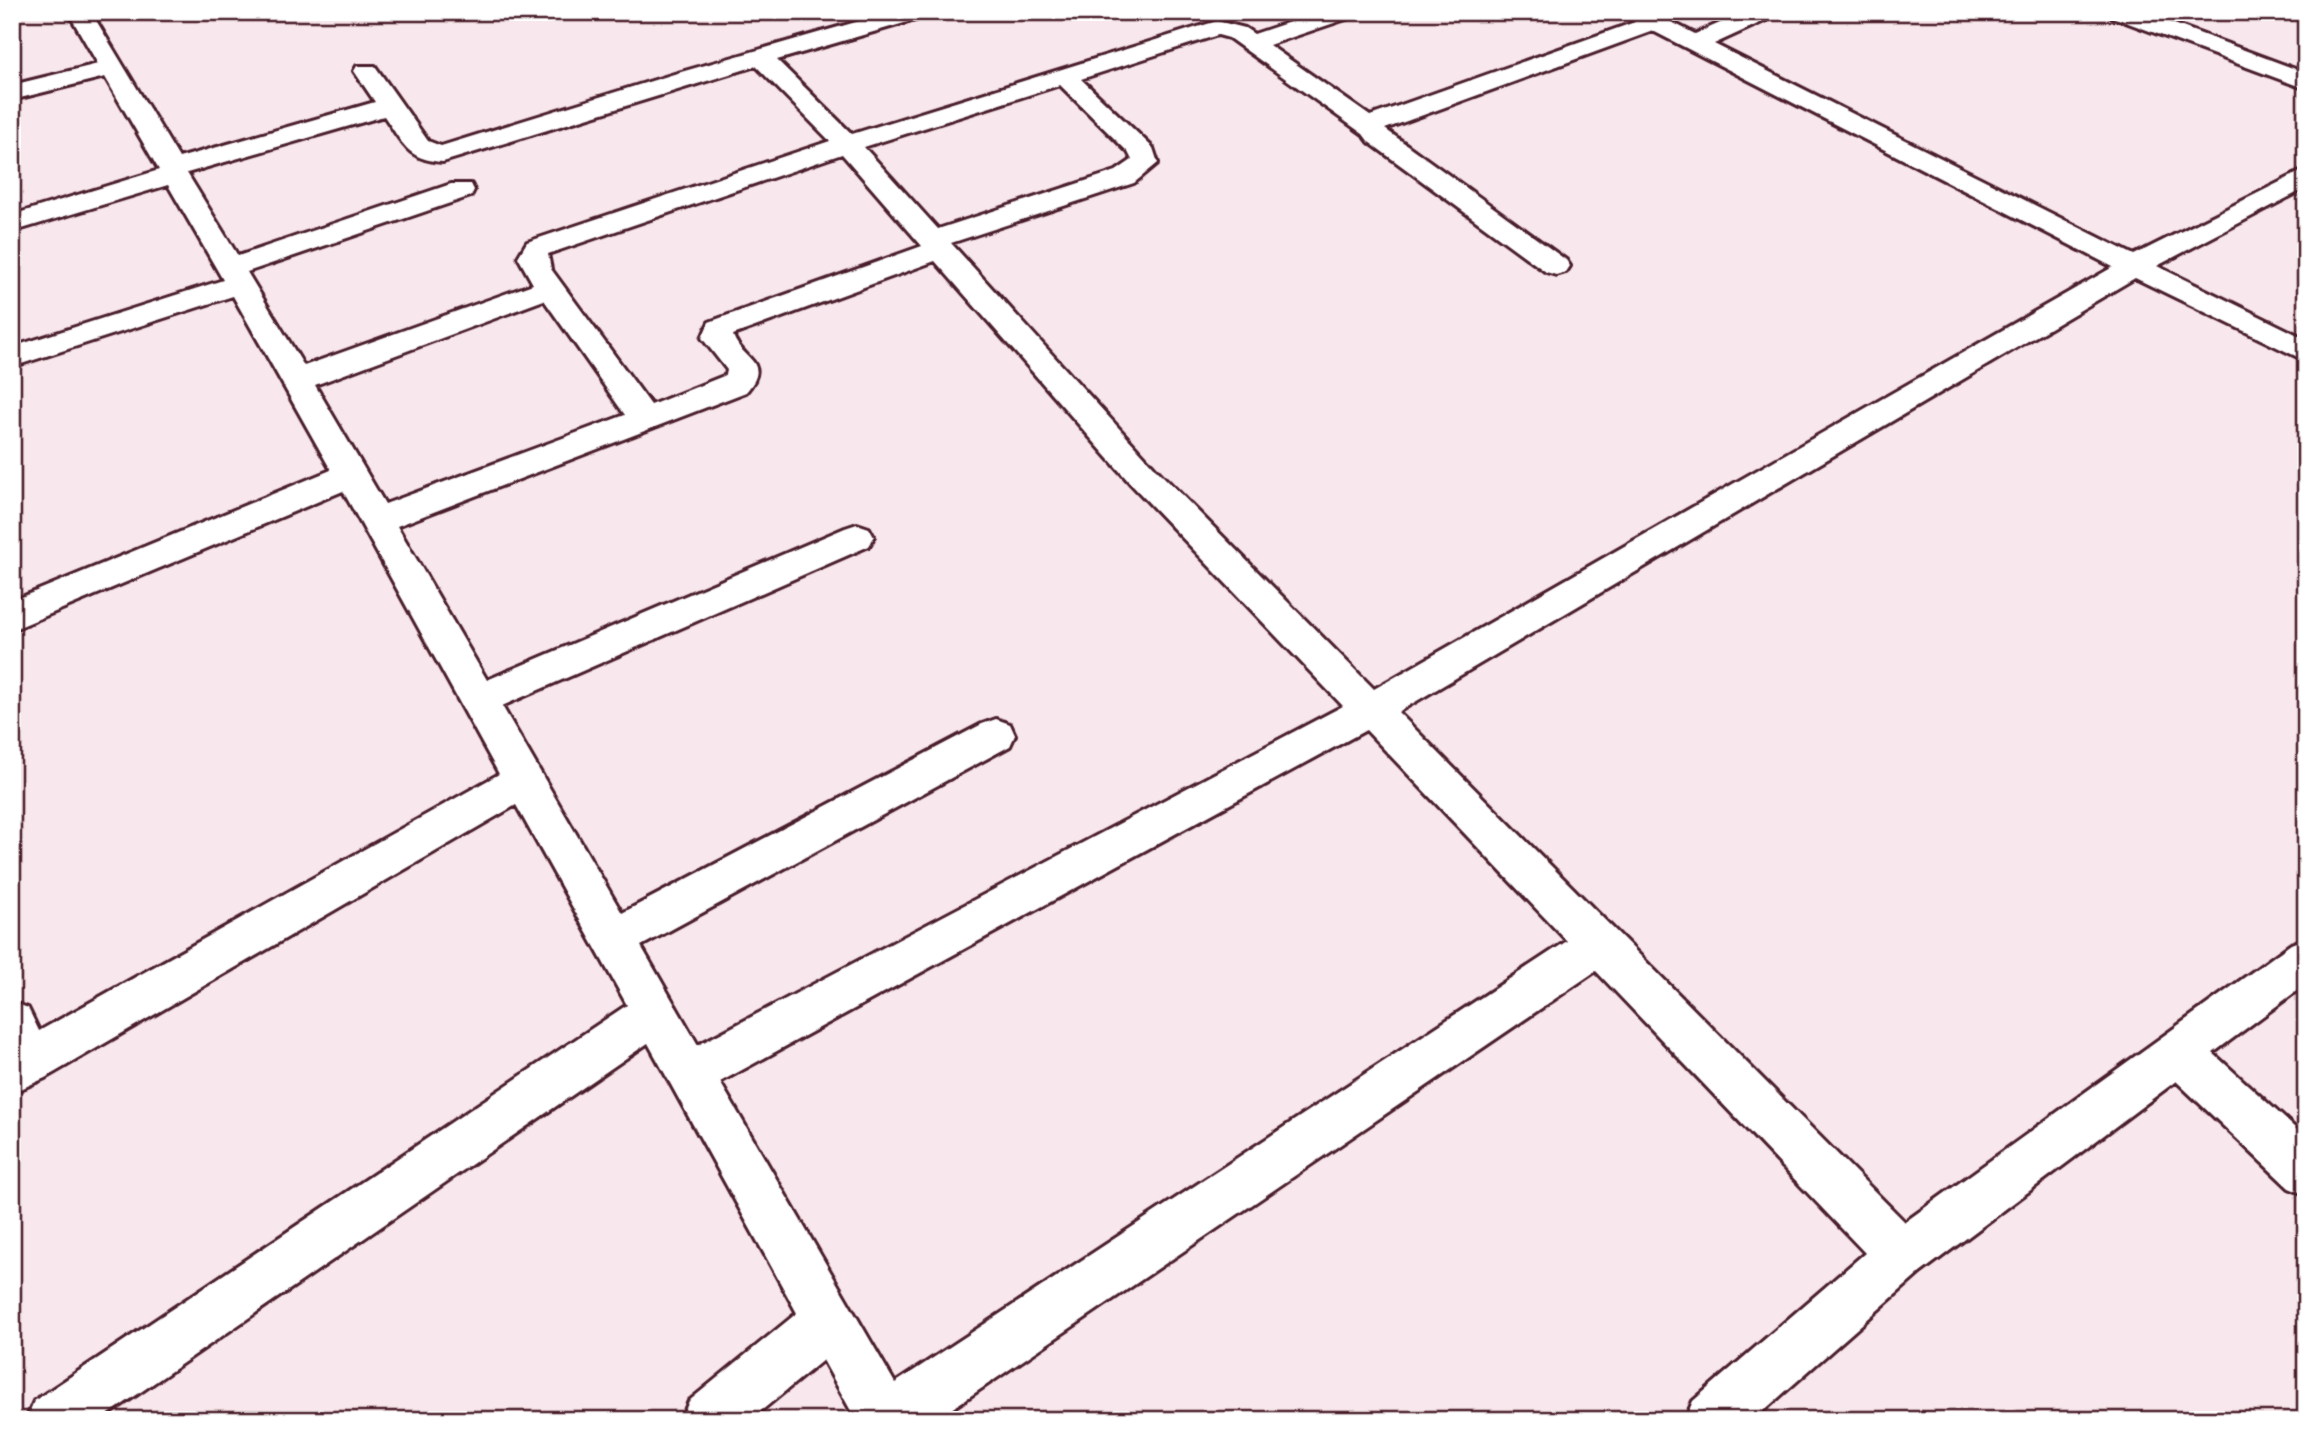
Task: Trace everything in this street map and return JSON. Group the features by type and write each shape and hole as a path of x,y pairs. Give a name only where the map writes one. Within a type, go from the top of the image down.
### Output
{"street":[{"path":"79,12 297,380 887,1420 1600,943"},
{"path":"366,71 419,147 427,153 443,154 917,12"},
{"path":"1194,12 1217,28"},
{"path":"1250,43 1344,12"},
{"path":"1693,44 1765,12"},
{"path":"2120,12 2306,82"},
{"path":"1372,129 1377,122 1389,117 1644,18 2134,267 2306,351"},
{"path":"645,419 550,288 532,257 537,248 549,241 1217,28 1227,29 1250,43 1372,129 1378,137 1556,266"},
{"path":"761,57 847,145 1143,476 1902,1255"},
{"path":"12,93 112,68"},
{"path":"377,520 736,385 742,377 742,369 717,338 720,329 937,244 1125,177 1145,163 1144,154 1137,146 1064,76"},
{"path":"12,224 173,171 390,106"},
{"path":"690,1074 1370,710 2134,267 2305,178"},
{"path":"12,357 236,276 461,190"},
{"path":"297,380 550,288"},
{"path":"12,616 351,475"},
{"path":"478,700 857,537"},
{"path":"614,940 996,735"},
{"path":"18,1052 524,780"},
{"path":"1712,1420 1902,1255 2306,958"},
{"path":"53,1420 655,1012"},
{"path":"2179,1052 2306,1171"},
{"path":"708,1420 830,1321"}]}
